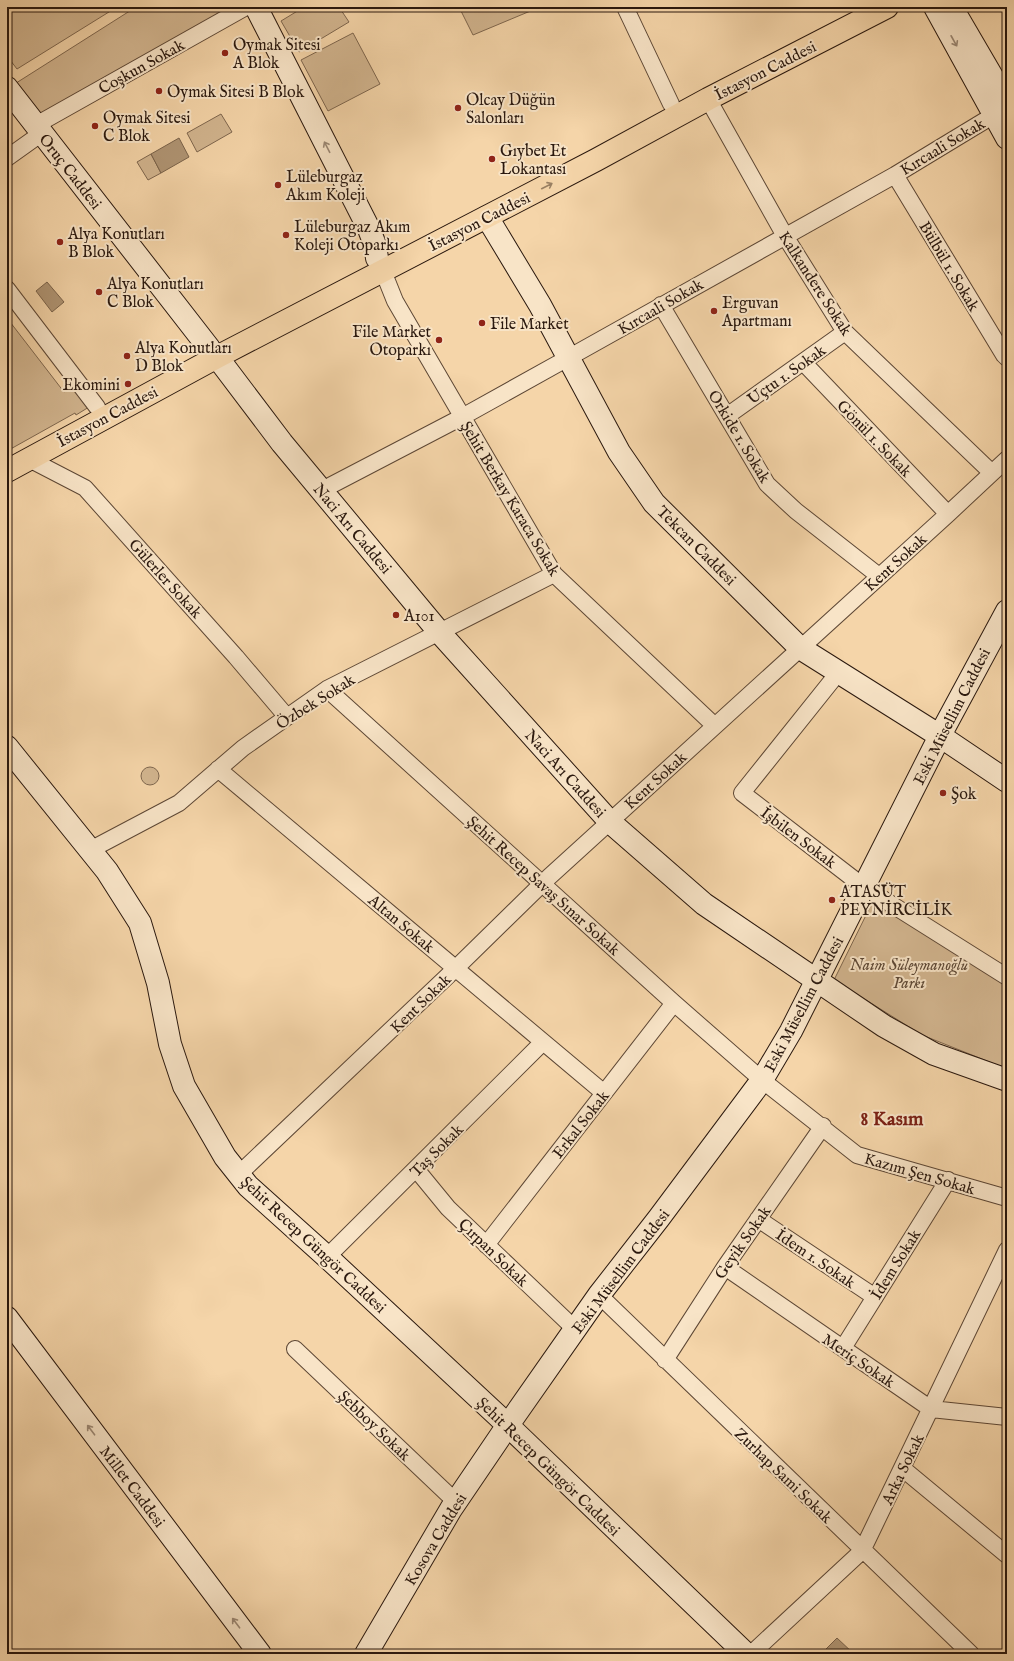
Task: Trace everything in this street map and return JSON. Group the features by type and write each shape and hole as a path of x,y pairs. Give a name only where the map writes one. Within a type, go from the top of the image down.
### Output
{"main road":[{"name":"İstasyon Caddesi","path":"380,264 487,217 856,7"},
{"name":"İstasyon Caddesi","path":"7,471 213,352 674,110 708,99 887,7"},
{"name":"İstasyon Caddesi","path":"7,455 96,407 213,352"}],"street":[{"name":"Coşkun Sokak","path":"7,158 39,129 246,7"},
{"path":"256,7 368,229 375,245 380,264"},
{"path":"625,7 674,110"},
{"path":"935,7 1003,108"},
{"path":"951,7 1003,108 1007,138"},
{"name":"Oruç Caddesi","path":"7,88 213,352"},
{"name":"Kalkandere Sokak","path":"708,99 785,236 845,332 992,473"},
{"name":"Kırcaali Sokak","path":"322,490 462,417 568,358 895,174 1003,108"},
{"name":"Bülbül 1. Sokak","path":"895,174 1007,358"},
{"name":"Tekcan Caddesi","path":"487,217 540,305 619,452 654,503 800,648 1006,778"},
{"name":"Şehit Berkay Karaca Sokak","path":"380,264 395,301 554,574 715,726"},
{"path":"7,289 96,407"},
{"name":"Orkide 1. Sokak","path":"661,305 767,484 796,511 879,576"},
{"name":"Uçtu 1. Sokak","path":"727,416 845,332"},
{"name":"Naci Arı Caddesi","path":"213,352 282,443 440,633 610,822 704,904 884,1026 934,1054 1007,1080"},
{"name":"Gönül 1. Sokak","path":"802,362 948,514"},
{"name":"Gülerler Sokak","path":"29,459 85,488 236,657 287,717"},
{"name":"Kent Sokak","path":"239,1174 455,969 543,883 1007,459"},
{"name":"Özbek Sokak","path":"90,850 179,803 243,748 328,689 554,574"},
{"name":"Eski Müsellim Caddesi","path":"508,1425 576,1330 599,1295 659,1218 762,1080 791,1031 940,736 1007,611"},
{"name":"İşbilen Sokak","path":"838,673 742,794 864,887 1007,977"},
{"name":"Şehit Recep Savaş Sınar Sokak","path":"328,689 674,1003 762,1080"},
{"name":"Şehit Recep Güngör Caddesi","path":"7,747 107,871 140,923 158,983 170,1044 184,1086 225,1157 248,1186 508,1425 746,1654"},
{"name":"Altan Sokak","path":"218,768 604,1093"},
{"name":"Erkal Sokak","path":"486,1245 674,1003"},
{"name":"Taş Sokak","path":"327,1257 543,1042"},
{"name":"Kazım Şen Sokak","path":"762,1080 823,1126 858,1155 1007,1198"},
{"name":"Geyik Sokak","path":"665,1360 724,1267 823,1126"},
{"name":"Çırpan Sokak","path":"416,1170 448,1208 576,1330"},
{"name":"İdem Sokak","path":"843,1348 948,1180"},
{"name":"İdem 1. Sokak","path":"758,1219 875,1297"},
{"name":"Arka Sokak","path":"751,1654 862,1551 1007,1250"},
{"name":"Meriç Sokak","path":"724,1267 931,1409 1007,1417"},
{"name":"Zurhap Sami Sokak","path":"599,1295 970,1654"},
{"name":"Millet Caddesi","path":"10,1334 242,1654"},
{"name":"Millet Caddesi","path":"10,1334 260,1654"},
{"name":"Şebboy Sokak","path":"295,1349 456,1502"},
{"name":"Kosova Caddesi","path":"366,1654 456,1502 508,1425"},
{"path":"902,1468 1007,1555"}],"green space":[{"path":"7,7 117,7 17,69 7,56"},
{"path":"136,7 234,7 38,119 13,85"},
{"path":"304,7 339,7 349,22 299,52 281,21"},
{"path":"459,7 540,7 473,35"},
{"path":"353,33 380,84 328,111 301,60"},
{"path":"221,114 232,132 197,152 187,133"},
{"path":"151,154 161,173 148,180 137,162"},
{"path":"7,318 64,392 72,386 89,407 76,415 75,413 7,451"},
{"path":"146,767 154,767 159,772 157,783 154,785 146,785 141,780 141,772"},
{"name":"Naim Süleymanoğlu Parkı","path":"875,897 1007,981 1007,1069 922,1035 834,980"}],"shaded area":[{"path":"179,138 189,157 161,173 151,154"},
{"path":"47,282 64,302 52,312 36,291"},
{"path":"837,1638 854,1654 828,1654 824,1651"}],"place":[{"name":"Oymak Sitesi A Blok","path":"225,53"},
{"name":"Oymak Sitesi B Blok","path":"159,91"},
{"name":"Olcay Düğün Salonları","path":"458,108"},
{"name":"Oymak Sitesi C Blok","path":"95,126"},
{"name":"Gıybet Et Lokantası","path":"492,159"},
{"name":"Lüleburgaz Akım Koleji","path":"278,185"},
{"name":"Lüleburgaz Akım Koleji Otoparkı","path":"286,235"},
{"name":"Alya Konutları B Blok","path":"60,242"},
{"name":"Alya Konutları C Blok","path":"99,292"},
{"name":"Erguvan Apartmanı","path":"714,311"},
{"name":"File Market","path":"482,323"},
{"name":"File Market Otoparkı","path":"439,340"},
{"name":"Alya Konutları D Blok","path":"127,356"},
{"name":"Ekomini","path":"128,384"},
{"name":"A101","path":"396,615"},
{"name":"Şok","path":"943,793"},
{"name":"ATASÜT PEYNİRCİLİK","path":"832,900"}],"district":[{"name":"8 Kasım","path":"892,1118"}]}
